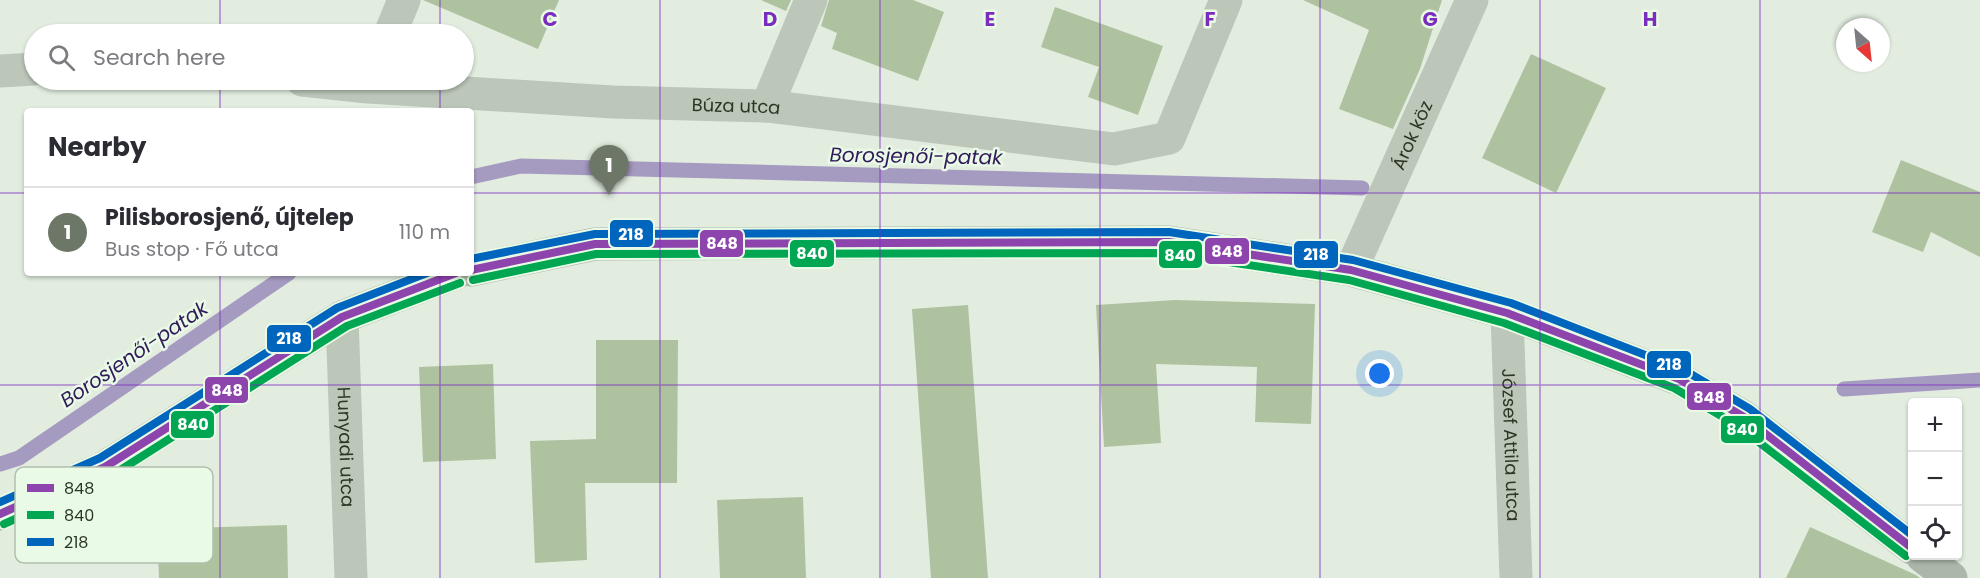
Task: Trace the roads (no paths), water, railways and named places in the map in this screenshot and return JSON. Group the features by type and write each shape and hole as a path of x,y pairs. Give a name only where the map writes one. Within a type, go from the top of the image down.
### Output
{"street":[{"path":"394,24 404,0"},
{"path":"767,106 811,0"},
{"name":"Búza utca","path":"459,90 612,102 767,106 1114,149 1169,138 1226,0"},
{"name":"Árok köz","path":"1351,270 1472,0"},
{"path":"0,71 24,70"},
{"path":"474,269 595,244 1169,242 1351,270 1507,313 1602,347 1679,379 1744,417 1908,545"},
{"path":"105,467 342,317 448,276"},
{"name":"József Attila utca","path":"1507,313 1516,578"},
{"name":"Hunyadi utca","path":"342,317 351,578"},
{"path":"0,514 15,507"},
{"path":"1928,560 1951,578"}],"waterway":[{"name":"Borosjenői-patak","path":"474,176 521,166 1362,188"},
{"name":"Borosjenői-patak","path":"0,464 19,458 285,276"},
{"name":"Borosjenői-patak","path":"1844,389 1980,380"}],"place":[{"name":"Pilisborosjenő, újtelep","path":"609,195"}]}
